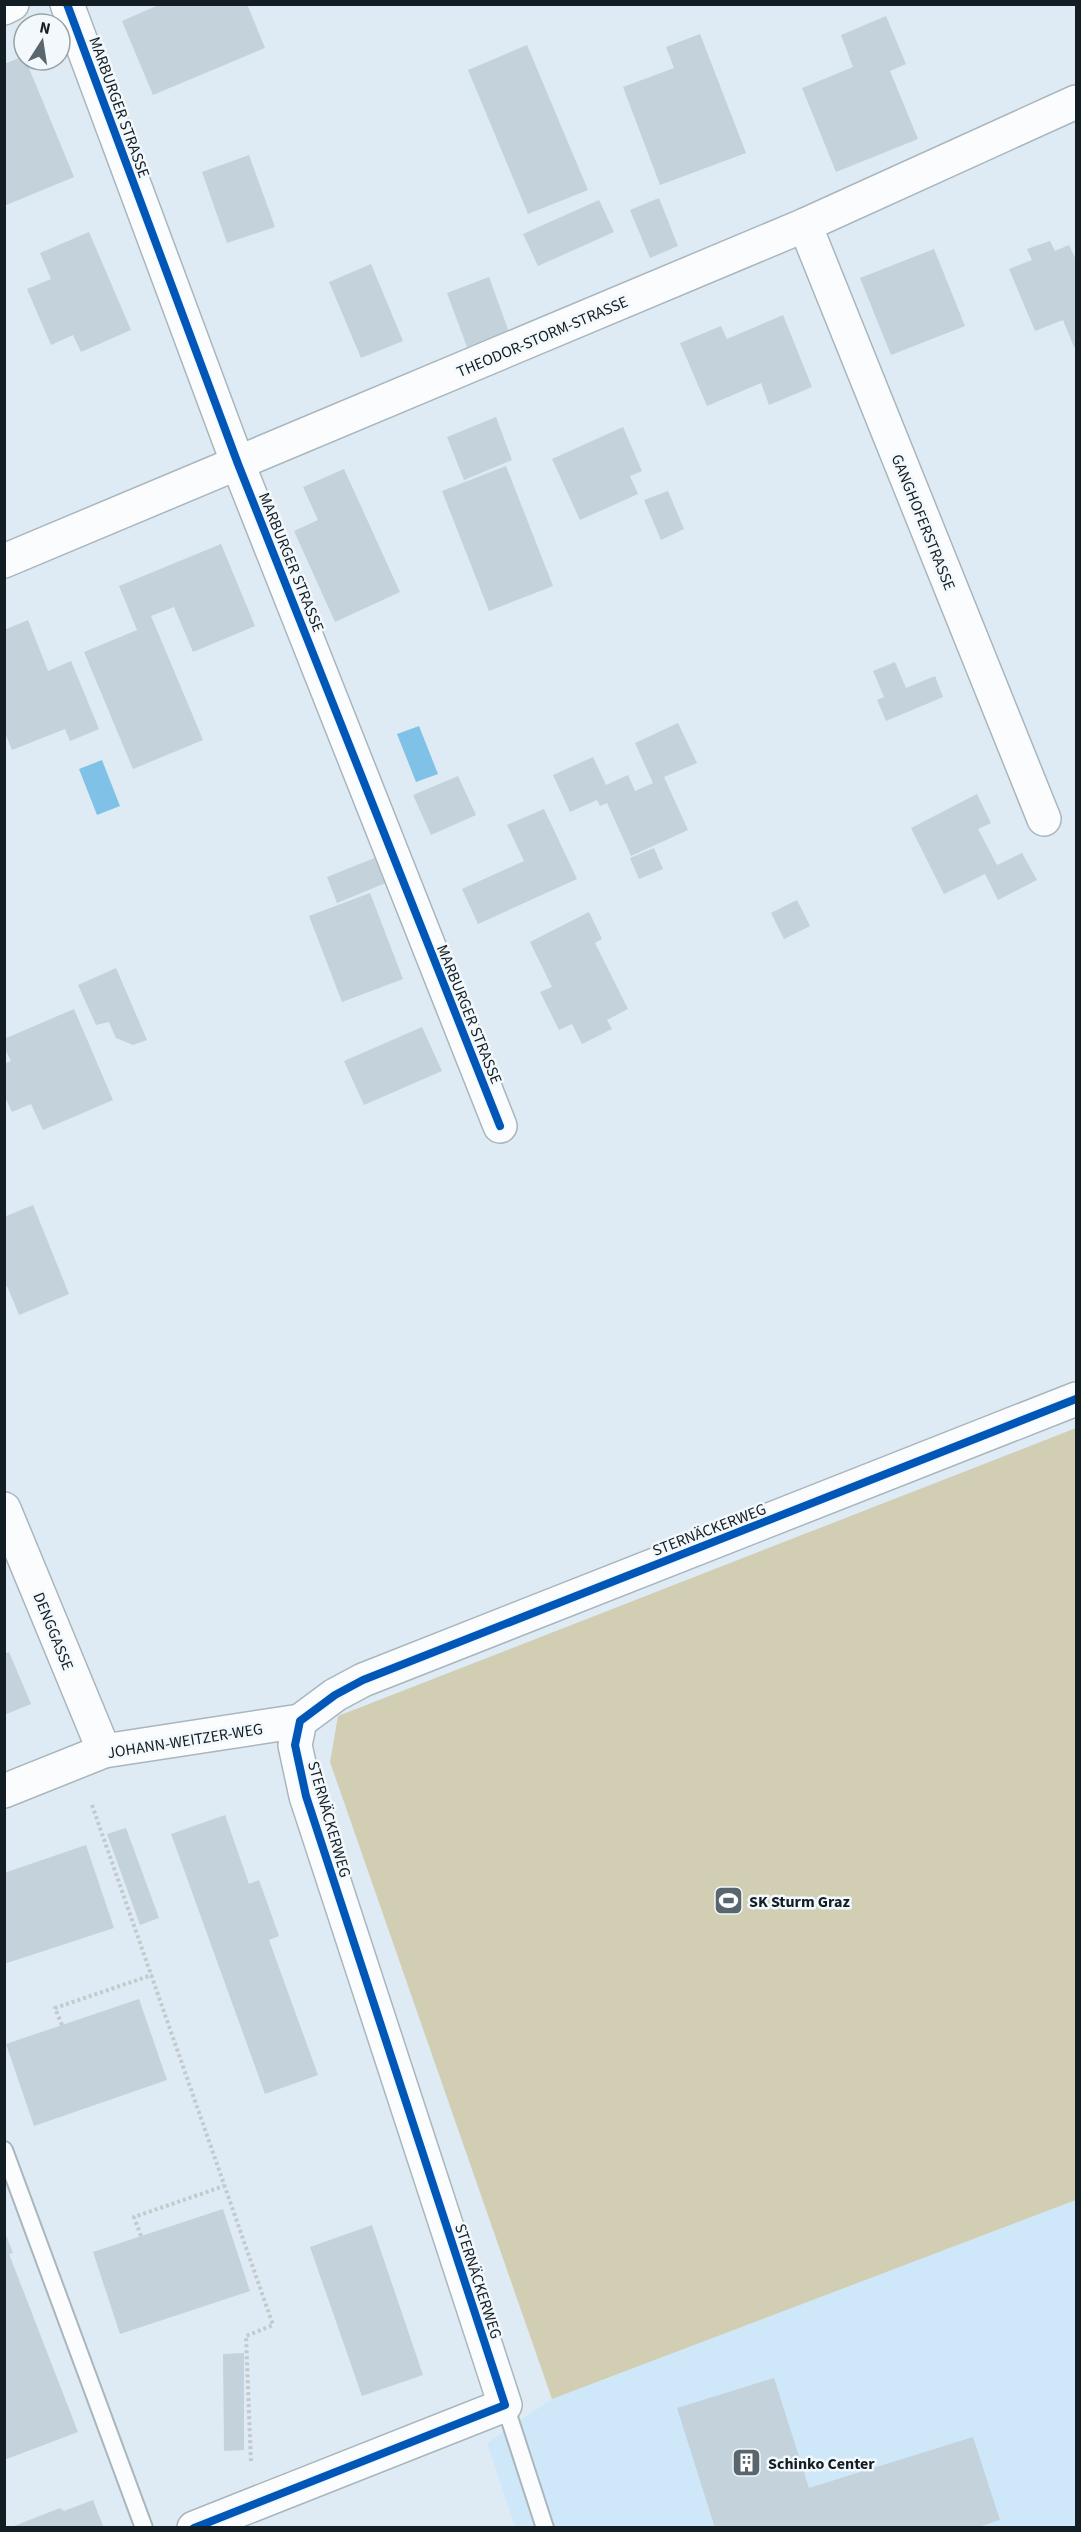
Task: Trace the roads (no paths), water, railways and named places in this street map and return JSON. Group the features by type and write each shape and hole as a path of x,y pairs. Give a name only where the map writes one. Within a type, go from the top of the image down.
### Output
{"street":[{"path":"4,8 12,4"},
{"name":"MARBURGER STRASSE","path":"67,4 238,464 500,1125"},
{"name":"THEODOR-STORM-STRASSE","path":"4,561 805,225 1077,102"},
{"name":"GANGHOFERSTRASSE","path":"805,225 1044,819"},
{"name":"STERNÄCKERWEG","path":"505,2405 306,1796 295,1745 300,1721 335,1695 363,1680 1077,1399"},
{"name":"DENGGASSE","path":"4,1509 104,1752"},
{"name":"JOHANN-WEITZER-WEG","path":"4,1791 104,1752 300,1721"},
{"path":"194,2528 505,2405"}],"lane":[{"path":"4,2150 144,2528"},
{"path":"505,2405 545,2528"}],"water":[{"path":"419,726 438,774 416,782 397,734"},
{"path":"102,760 120,806 97,815 79,769"}],"place":[{"name":"SK Sturm Graz","path":"728,1901"},
{"name":"Schinko Center","path":"747,2463"}]}
